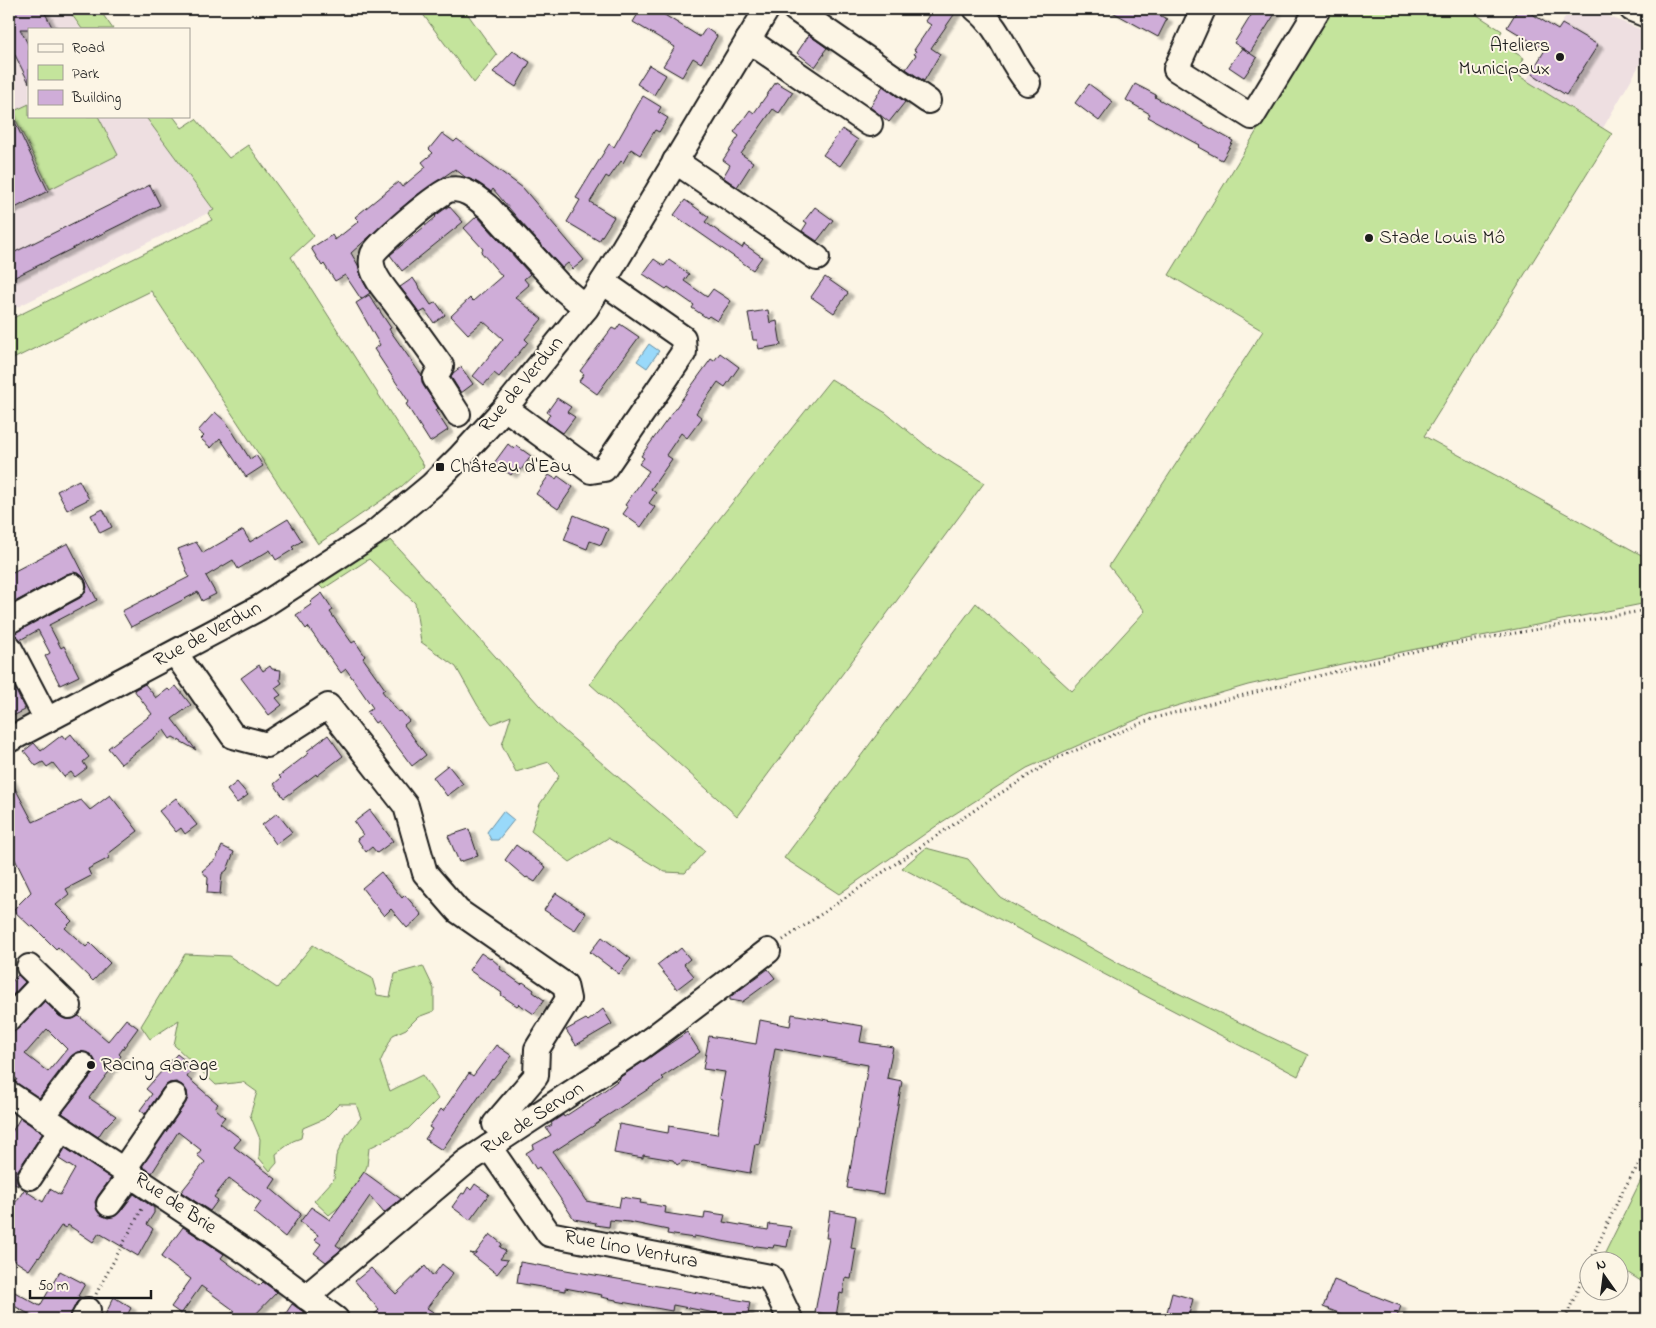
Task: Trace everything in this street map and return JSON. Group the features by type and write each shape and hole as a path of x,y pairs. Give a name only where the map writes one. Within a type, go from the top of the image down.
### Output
{"street":[{"name":"Rue de Verdun","path":"9,740 259,608 373,534 432,485 460,458 506,408 586,308 767,9"},
{"path":"795,9 928,101"},
{"path":"976,9 986,16 997,30 1018,72 1028,83"},
{"path":"1203,9 1176,69 1252,117 1318,9"},
{"path":"1632,9 1647,15"},
{"path":"746,44 843,117 865,129"},
{"path":"673,165 789,251"},
{"path":"673,165 817,258"},
{"path":"458,414 435,378 441,366 385,289 372,265 374,252 442,192 459,189 476,197 489,208 561,287 586,308"},
{"path":"506,408 591,471 604,469 684,352 683,338 602,282"},
{"path":"9,621 73,586"},
{"path":"9,647 47,720"},
{"path":"175,653 233,736 267,745 328,706 406,806 425,873 458,911 565,985 568,999 537,1049 536,1076 495,1124"},
{"name":"Rue de Servon","path":"306,1297 466,1162 641,1047 768,951"},
{"path":"9,1019 37,975 70,1006"},
{"path":"30,1177 52,1124 82,1065"},
{"name":"Rue de Brie","path":"9,1094 249,1254 336,1319"},
{"path":"109,1204 174,1096"},
{"name":"Rue Lino Ventura","path":"489,1147 549,1234 770,1277 790,1319"}],"path":[{"path":"768,951 985,803 1054,759 1154,718 1424,648 1647,610"},
{"path":"1595,1250 1621,1194 1647,1150"},
{"path":"85,1315 153,1189"},
{"path":"1565,1319 1578,1288"}],"shaded area":[{"path":"9,9 67,9 80,28 28,28 28,118 146,118 214,210 9,311"},
{"path":"1570,9 1591,9 1647,32 1647,52 1603,128 1526,81"}],"green space":[{"path":"78,9 99,9 112,28 81,28 70,12"},
{"path":"419,9 464,9 497,55 474,83"},
{"path":"1331,9 1468,9 1502,31 1496,41 1524,58 1516,74 1612,134 1424,436 1647,558 1647,603 1346,663 1248,685 1149,714 1027,768 942,822 839,894 784,858 976,603 1072,691 1145,611 1109,566 1263,331 1169,275"},
{"path":"28,104 28,118 99,118 118,155 50,189 12,112"},
{"path":"146,118 174,118 182,128 196,119 229,158 248,145 314,236 291,257 424,466 401,487 318,544 151,291 9,361 9,320 212,220 208,213 214,210"},
{"path":"831,379 886,413 930,449 984,483 737,816 590,684 617,647"},
{"path":"391,540 556,724 705,851 685,873 665,872 608,838 570,862 531,831 540,804 559,776 549,762 516,772 502,745 511,716 492,724 478,706 456,667 421,642 415,603 369,559 323,589 315,581"},
{"path":"926,848 968,859 1000,897 1138,974 1308,1055 1298,1076 902,868"},
{"path":"313,945 372,978 377,995 390,997 395,974 423,966 434,989 434,1011 418,1017 406,1029 393,1035 380,1062 390,1091 422,1075 438,1099 408,1129 369,1148 367,1166 355,1194 329,1215 314,1201 334,1179 336,1156 347,1134 361,1118 356,1104 339,1104 324,1119 303,1128 301,1138 293,1141 276,1154 277,1163 270,1171 259,1158 260,1139 250,1115 257,1092 243,1082 216,1085 174,1045 179,1020 150,1039 141,1026 185,954 229,956 277,988"},
{"path":"1641,1180 1647,1184 1647,1285 1628,1273 1628,1250 1606,1250"}],"water":[{"path":"649,344 659,351 647,368 637,361"},
{"path":"503,811 514,820 498,840 491,840 487,832"}],"building":[{"path":"9,9 43,9 52,28 20,29 28,44 28,81 9,43"},
{"path":"641,9 649,14 652,9 655,9 700,37 706,28 717,36 701,63 693,58 682,77 663,66 675,47 633,22"},
{"path":"933,9 958,9 931,48 940,54 924,81 906,69 916,55 914,50 931,25 925,21"},
{"path":"1107,9 1147,9 1167,19 1158,37"},
{"path":"1255,9 1278,9 1250,53 1234,43"},
{"path":"1518,9 1524,9 1558,30 1562,24 1598,45 1566,95 1531,73 1545,50 1507,27"},
{"path":"809,35 827,48 815,67 797,53"},
{"path":"1242,48 1257,58 1244,77 1229,67"},
{"path":"513,51 530,62 516,87 493,72"},
{"path":"649,65 666,75 654,95 637,84"},
{"path":"776,82 793,92 779,113 773,109 741,154 753,162 737,187 723,177 730,165 723,160 739,136 734,132 750,110 754,113"},
{"path":"1089,84 1113,102 1099,121 1075,103"},
{"path":"1135,84 1233,141 1222,160 1198,147 1200,145 1148,117 1150,114 1126,100"},
{"path":"883,86 905,102 889,122 870,107"},
{"path":"643,96 661,107 658,112 668,118 659,132 655,130 640,155 631,149 623,163 621,161 609,178 606,176 590,202 614,217 599,241 567,222 580,200 576,198 609,144 614,147"},
{"path":"9,110 48,191 9,211"},
{"path":"842,129 858,140 840,166 823,155"},
{"path":"442,133 454,142 457,139 523,188 584,260 573,269 568,263 562,268 493,189 491,192 455,169 413,198 351,253 370,293 361,299 345,275 335,281 324,264 322,266 311,248 332,235 335,240 359,221 355,217 398,182 402,187 426,167 422,162 433,153 429,149"},
{"path":"150,185 160,205 9,280 9,255"},
{"path":"685,200 709,217 705,222 742,248 744,244 762,257 753,270 674,215"},
{"path":"449,206 463,222 402,271 390,255"},
{"path":"815,207 833,220 817,241 802,231 807,223 804,221"},
{"path":"477,216 530,274 524,279 529,285 515,297 542,319 525,339 528,342 499,377 494,373 484,385 473,376 503,339 483,321 468,334 451,316 470,298 473,301 502,276 481,252 483,249 464,228"},
{"path":"654,259 664,266 669,260 689,274 684,281 707,297 713,289 731,301 717,321 709,316 707,318 692,308 694,305 668,287 666,289 643,274"},
{"path":"825,277 848,293 834,313 811,297"},
{"path":"413,278 431,305 436,302 445,315 434,323 425,310 420,313 400,287"},
{"path":"369,295 391,328 389,329 422,376 423,385 438,408 435,410 448,430 430,442 406,404 409,402 374,349 380,345 356,303"},
{"path":"768,310 770,323 777,321 781,345 759,349 757,340 753,340 748,313"},
{"path":"620,324 639,337 597,394 579,381 584,374 580,371 612,328 616,330"},
{"path":"720,353 739,367 725,387 718,382 696,413 702,418 687,438 681,433 666,455 672,459 651,489 656,493 649,503 655,507 641,527 623,514 628,507 625,505 649,471 639,464 644,458 641,456 711,359 714,361"},
{"path":"461,367 473,384 461,393 451,377"},
{"path":"557,398 571,407 567,412 575,417 563,433 546,421 550,414 547,412"},
{"path":"215,412 227,423 250,459 256,455 263,466 246,477 220,438 211,448 201,439 204,436 198,431"},
{"path":"508,444 514,449 517,446 531,456 521,470 517,468 511,475 494,463"},
{"path":"549,475 556,479 558,476 573,487 558,509 536,494"},
{"path":"79,480 89,499 67,510 57,491"},
{"path":"103,509 112,527 100,533 91,515"},
{"path":"574,515 608,529 601,545 590,541 587,549 564,540"},
{"path":"288,519 302,541 292,547 294,549 276,560 270,550 238,569 233,560 206,576 216,594 202,601 198,592 131,627 122,611 189,577 178,549 196,542 203,553 243,530 250,542"},
{"path":"68,543 97,600 49,625 61,648 64,646 79,676 60,685 45,656 50,653 38,630 20,640 12,634 80,598 85,593 87,587 85,580 80,574 74,572 67,574 9,605 9,574"},
{"path":"322,593 333,610 330,612 352,643 355,641 365,656 363,658 385,689 382,691 398,712 401,711 409,721 404,725 426,755 412,766 378,721 375,723 367,712 373,708 346,669 341,673 308,627 306,629 296,615 312,604 310,602"},
{"path":"259,665 263,671 270,666 272,669 281,670 280,680 282,683 275,688 281,695 276,698 282,705 269,715 241,678"},
{"path":"9,676 25,710 9,718"},
{"path":"145,684 156,698 168,689 170,691 176,686 191,705 172,719 196,750 173,737 170,739 164,730 121,764 108,748 152,714 134,690"},
{"path":"71,734 89,757 83,762 87,768 75,777 71,772 64,777 53,763 47,767 43,762 36,766 24,751 34,743 41,751 62,735 65,739"},
{"path":"328,735 343,756 284,798 274,784 281,778 279,776 309,753 307,751"},
{"path":"448,765 463,784 447,796 433,777"},
{"path":"9,777 33,822 81,800 90,810 110,795 138,831 108,854 109,858 88,869 91,876 66,889 69,894 56,905 72,921 65,928 86,947 90,943 110,963 93,981 58,947 56,949 33,926 31,927 13,910 31,892 9,847"},
{"path":"237,782 248,795 237,803 227,790"},
{"path":"176,798 197,825 185,834 181,828 176,832 159,811"},
{"path":"370,810 393,841 377,853 372,847 366,852 357,839 363,835 354,822"},
{"path":"277,813 292,832 276,844 262,825"},
{"path":"469,829 478,856 459,862 448,836"},
{"path":"516,845 546,867 535,882 526,878 505,860"},
{"path":"222,846 234,852 227,870 222,874 220,894 207,893 208,878 202,871 216,859"},
{"path":"381,872 402,898 405,895 422,915 407,928 391,909 384,916 362,888"},
{"path":"556,893 586,913 575,930 544,910"},
{"path":"602,937 631,959 619,974 590,952"},
{"path":"681,948 690,959 684,964 694,976 677,989 657,965"},
{"path":"481,953 491,958 501,967 500,969 521,984 523,982 534,990 533,992 544,1000 534,1014 519,1004 517,1006 469,970"},
{"path":"768,969 775,978 742,1002 730,1000 730,997"},
{"path":"18,975 25,982 9,999 9,985"},
{"path":"45,1001 59,1016 65,1019 79,1016 108,1041 126,1019 138,1028 119,1054 121,1056 89,1098 116,1116 98,1137 62,1113 93,1073 96,1067 95,1060 90,1054 84,1052 77,1052 71,1056 39,1098 15,1082 17,1079 9,1073 9,1032 19,1028","holes":["47,1029 67,1049 48,1072 25,1054"]},
{"path":"603,1009 612,1024 576,1045 566,1030 586,1019 588,1021"},
{"path":"792,1014 863,1026 860,1042 893,1047 887,1078 902,1081 883,1194 847,1188 868,1065 775,1048 759,1145 755,1144 750,1173 683,1161 677,1165 673,1160 643,1155 643,1158 614,1153 619,1124 668,1133 669,1126 717,1134 723,1099 720,1098 725,1072 703,1069 709,1036 756,1044 760,1020 790,1026"},
{"path":"687,1032 700,1052 662,1077 664,1079 553,1152 586,1201 619,1207 621,1197 641,1200 640,1203 666,1207 665,1213 704,1219 705,1212 725,1215 723,1222 768,1230 769,1224 791,1227 787,1247 774,1245 773,1248 755,1247 694,1236 694,1238 667,1234 668,1230 629,1222 610,1220 609,1227 574,1219 539,1167 536,1169 526,1153 534,1148 533,1145 551,1135 546,1128 552,1125 551,1123 563,1115 564,1117 602,1092 619,1078"},
{"path":"496,1045 512,1056 492,1078 442,1150 425,1139 432,1129 429,1127 441,1109 443,1111 469,1073 473,1076"},
{"path":"177,1054 188,1063 186,1067 191,1071 187,1077 218,1104 215,1108 225,1117 220,1123 241,1139 234,1147 276,1179 270,1188 301,1214 285,1237 254,1212 261,1202 229,1178 214,1197 218,1200 210,1211 181,1192 205,1162 197,1155 201,1150 178,1132 152,1173 142,1166 188,1098 187,1091 182,1085 176,1082 169,1083 163,1088 145,1114 140,1110 152,1094 146,1089"},
{"path":"20,1118 43,1133 18,1170 16,1177 18,1186 9,1180 9,1137"},
{"path":"65,1148 111,1178 95,1202 97,1210 101,1215 108,1218 115,1216 134,1194 154,1208 154,1213 147,1224 153,1229 138,1256 99,1233 93,1242 68,1225 66,1228 61,1226 29,1270 9,1257 9,1212 24,1190 43,1202 50,1189 60,1195 75,1169 59,1159"},
{"path":"364,1172 401,1199 384,1213 370,1196 336,1245 342,1249 326,1262 314,1253 321,1244 315,1240 318,1235 300,1222 311,1207 330,1220"},
{"path":"475,1184 489,1194 470,1220 452,1207 468,1187 471,1190"},
{"path":"830,1211 856,1216 851,1248 856,1249 851,1279 845,1278 843,1294 840,1293 836,1316 815,1312 829,1238 826,1238"},
{"path":"183,1227 224,1254 221,1258 259,1286 263,1282 277,1292 251,1319 223,1319 235,1311 201,1286 181,1314 171,1307 191,1279 161,1257"},
{"path":"490,1234 502,1244 500,1247 506,1251 500,1259 508,1260 497,1274 470,1253 475,1254"},
{"path":"520,1262 750,1302 747,1319 720,1316 720,1314 673,1305 672,1311 616,1301 601,1297 602,1295 565,1288 565,1291 517,1283"},
{"path":"442,1264 453,1273 427,1308 444,1319 369,1319 379,1310 355,1281 371,1268 396,1294 425,1266 433,1276"},
{"path":"60,1271 85,1284 78,1296 82,1298 76,1303 69,1319 33,1319 34,1317 9,1303 9,1289 40,1306"},
{"path":"1334,1280 1401,1306 1396,1319 1354,1319 1323,1307"},
{"path":"1172,1293 1193,1299 1188,1318 1167,1312"},
{"path":"114,1297 131,1308 125,1319 103,1319"},
{"path":"292,1304 305,1313 300,1319 282,1319"}],"place":[{"name":"Ateliers Municipaux","path":"1560,57"},
{"name":"Stade Louis Mô","path":"1369,238"},
{"name":"Château d'Eau","path":"440,467"},
{"name":"Racing Garage","path":"91,1065"}]}
